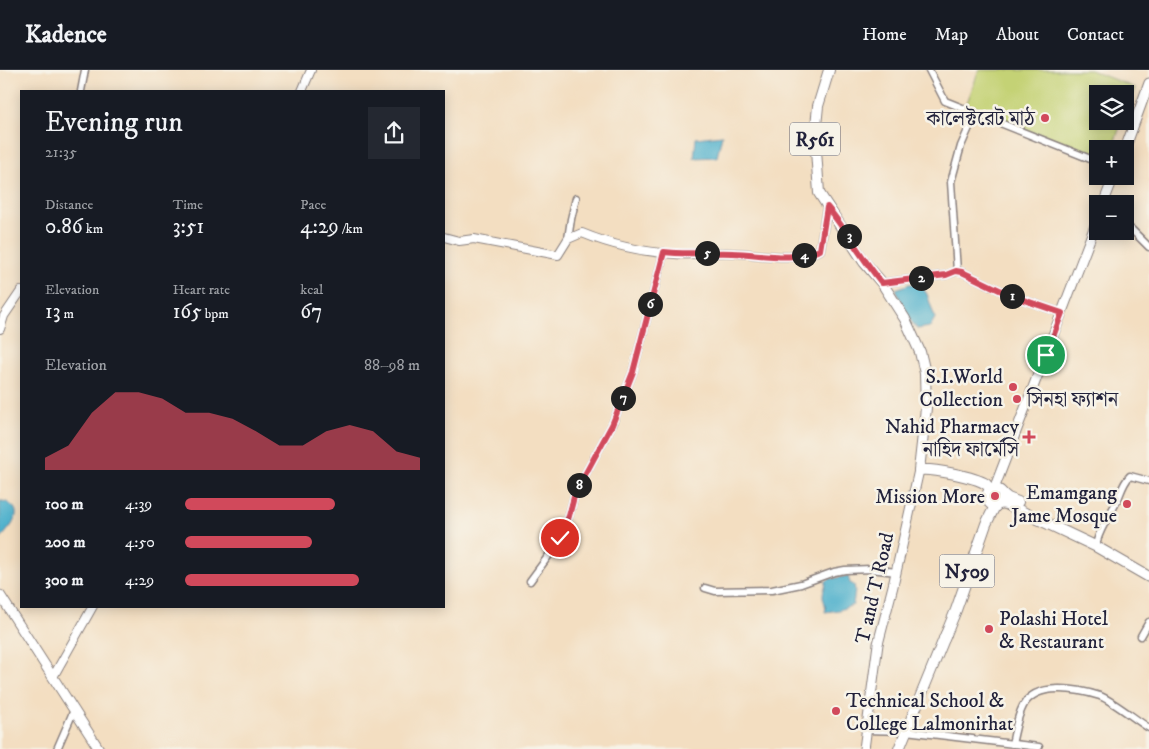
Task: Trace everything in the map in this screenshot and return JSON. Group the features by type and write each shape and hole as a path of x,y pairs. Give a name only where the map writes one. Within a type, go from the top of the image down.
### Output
{"main road":[{"name":"R561","path":"829,70 818,106 815,136 819,193 827,207 850,237 864,262 882,283"},
{"path":"1129,140 1147,97 1149,83"},
{"path":"996,491 1090,240"},
{"name":"T and T Road","path":"864,749 865,730 878,644 919,470 926,408 925,373 920,352 905,319 882,283"},
{"path":"919,470 926,469 954,474 985,484 1008,498 1097,541 1149,572"},
{"name":"N509","path":"899,749 960,601 986,524 995,503 1003,499 996,491"},
{"path":"995,503 1006,504 1095,546 1149,577"},
{"path":"0,594 99,749"}],"street":[{"path":"81,90 84,70"},
{"path":"302,90 311,70"},
{"path":"929,70 945,101 1089,158"},
{"path":"956,271 951,182 961,146 975,114"},
{"path":"445,236 459,241 474,239 558,254 568,239 576,198"},
{"path":"568,239 582,233 595,239 634,249 676,254 733,253 777,257 808,255 820,250 827,207"},
{"path":"1134,232 1149,247"},
{"path":"530,581 560,538 569,516 575,493 612,425 633,372 664,252"},
{"path":"882,283 946,275 956,271 962,272 1012,296 1062,313"},
{"path":"0,329 4,316 20,293"},
{"path":"1097,541 1103,524 1112,511 1125,481 1130,476 1149,481"},
{"path":"705,588 715,591 772,590 789,587 845,570 871,569 896,572"},
{"path":"53,677 92,608"},
{"path":"1141,636 1149,622"},
{"path":"1012,744 1022,706 1031,696 1052,688 1071,689 1102,697 1149,728"},
{"path":"57,749 74,710"},
{"path":"865,730 906,731 1038,747"}],"green space":[{"name":"কালেক্টরেট মাঠ","path":"979,70 1090,70 1128,85 1089,85 1089,130 1119,130 1115,140 1089,140 1089,156 965,108"}],"water":[{"path":"722,135 717,157 694,158 696,138"},
{"path":"909,284 920,284 927,294 935,318 930,327 917,329 908,317 896,289"},
{"path":"0,501 9,503 15,509 16,518 0,539"},
{"path":"848,576 855,590 853,605 825,612 823,592 826,581"}],"place":[{"name":"কালেক্টরেট মাঠ","path":"1045,118"},
{"name":"S.I.World Collection","path":"1013,387"},
{"name":"সিনহা ফ্যাশন","path":"1017,399"},
{"name":"Nahid Pharmacy নাহিদ ফার্মেসি","path":"1029,437"},
{"name":"Mission More","path":"995,496"},
{"name":"Emamgang Jame Mosque","path":"1127,504"},
{"name":"Polashi Hotel & Restaurant","path":"989,629"},
{"name":"Technical School & College Lalmonirhat","path":"836,711"}],"route":[{"path":"560,538 569,516 575,493 612,425 633,372 664,252 676,254 733,253 777,257 808,255 820,250 827,207 850,237 864,262 882,283 946,275 956,271 962,272 1012,296 1062,313 1046,355"}]}
